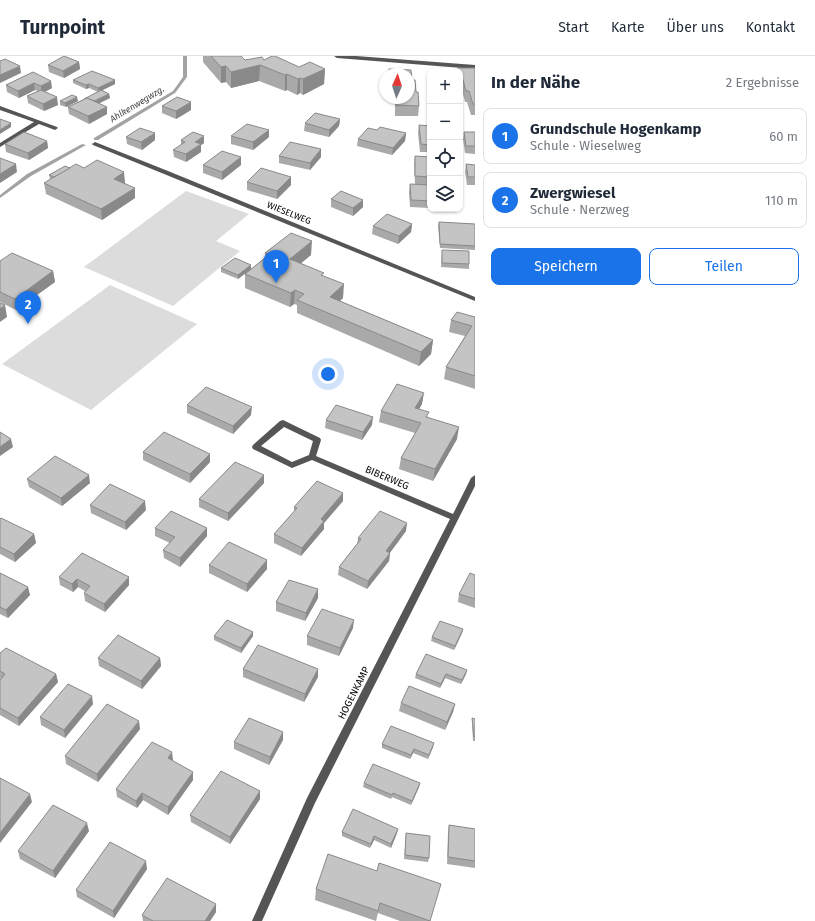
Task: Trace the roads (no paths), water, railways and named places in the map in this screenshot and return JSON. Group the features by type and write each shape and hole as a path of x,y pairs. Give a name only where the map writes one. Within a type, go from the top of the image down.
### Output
{"street":[{"path":"337,56 475,67"},
{"path":"0,108 55,128"},
{"path":"0,145 38,122"},
{"name":"WIESELWEG","path":"95,144 475,299"},
{"path":"283,423 317,440 312,457 292,465 256,447 283,423"},
{"name":"BIBERWEG","path":"312,457 455,518"},
{"name":"HOGENKAMP","path":"257,921 312,801 475,478"}],"waterway":[{"name":"Ahlkenwegwzg.","path":"96,139 174,92 185,77 185,56"},
{"path":"0,197 29,175 84,145"}],"place":[{"name":"Grundschule Hogenkamp","path":"276,283"},
{"name":"Zwergwiesel","path":"28,324"}]}
